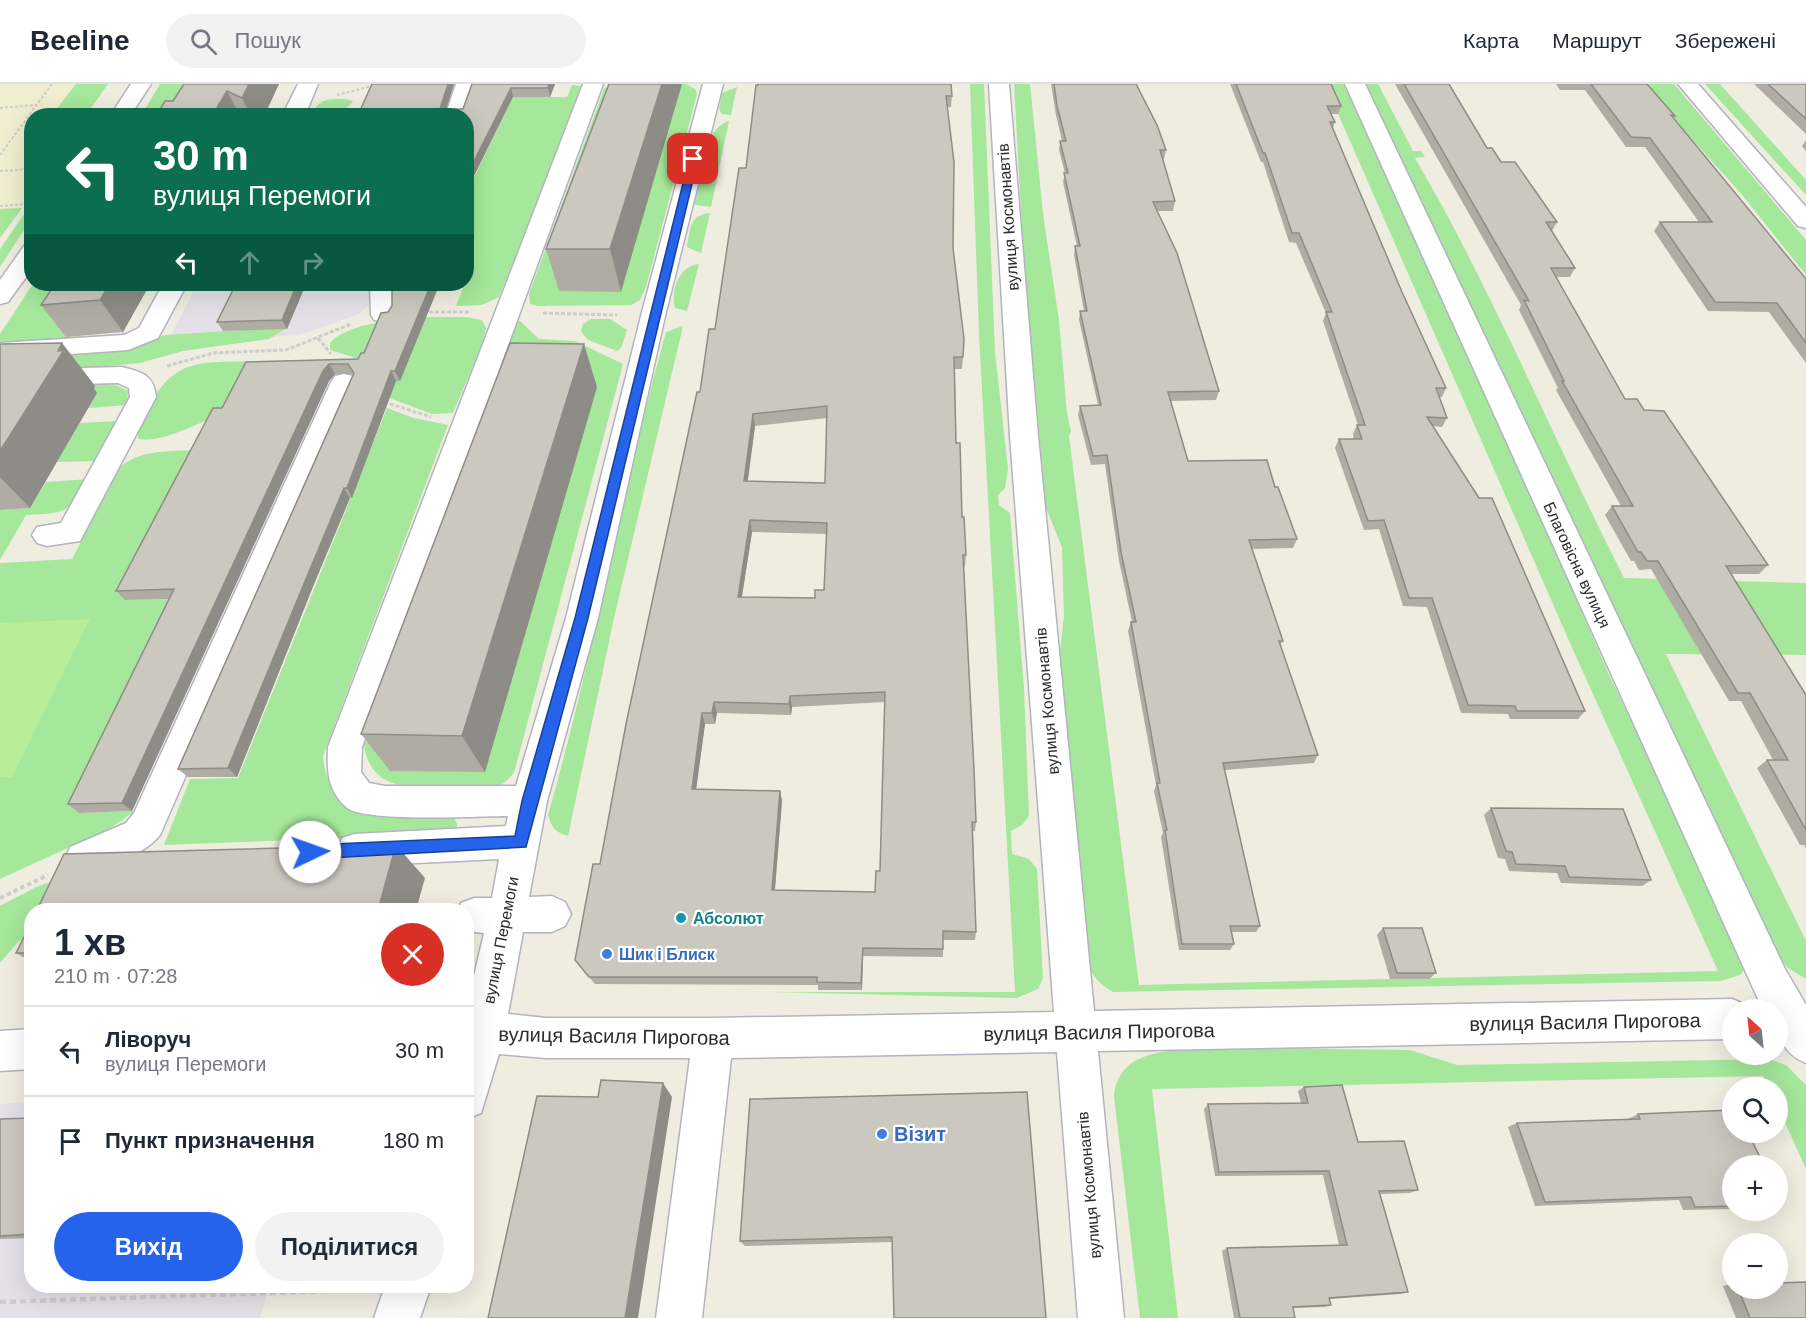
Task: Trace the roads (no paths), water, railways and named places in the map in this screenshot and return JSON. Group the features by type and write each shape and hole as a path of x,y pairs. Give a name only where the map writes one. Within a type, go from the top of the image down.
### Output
{"street":[{"path":"125,108 141,84"},
{"path":"298,108 308,84"},
{"path":"458,108 466,84"},
{"path":"529,801 385,801 359,797 344,774 345,747 593,84"},
{"name":"вулиця Перемоги","path":"475,1032 489,916 521,842 529,801 582,618 651,328 713,84"},
{"name":"вулиця Космонавтів","path":"999,84 1023,425 1101,1318"},
{"name":"Благовісна вулиця","path":"1355,84 1771,983 1795,1024"},
{"path":"1688,84 1806,221"},
{"path":"0,297 24,262"},
{"path":"0,351 128,342 143,337 149,333 171,291"},
{"path":"382,291 383,315"},
{"path":"0,378 122,375 142,384 143,397 70,533 47,535"},
{"path":"159,859 83,859 139,834 147,824 344,382"},
{"path":"322,851 521,842"},
{"path":"489,916 552,914"},
{"name":"вулиця Василя Пирогова","path":"475,1032 546,1038 713,1038 1722,1019"},
{"path":"679,1318 713,1038"},
{"path":"0,1051 24,1050"}],"place":[{"name":"Абсолют","path":"681,918"},
{"name":"Шик і Блиск","path":"607,954"},
{"name":"Візит","path":"882,1134"}]}
